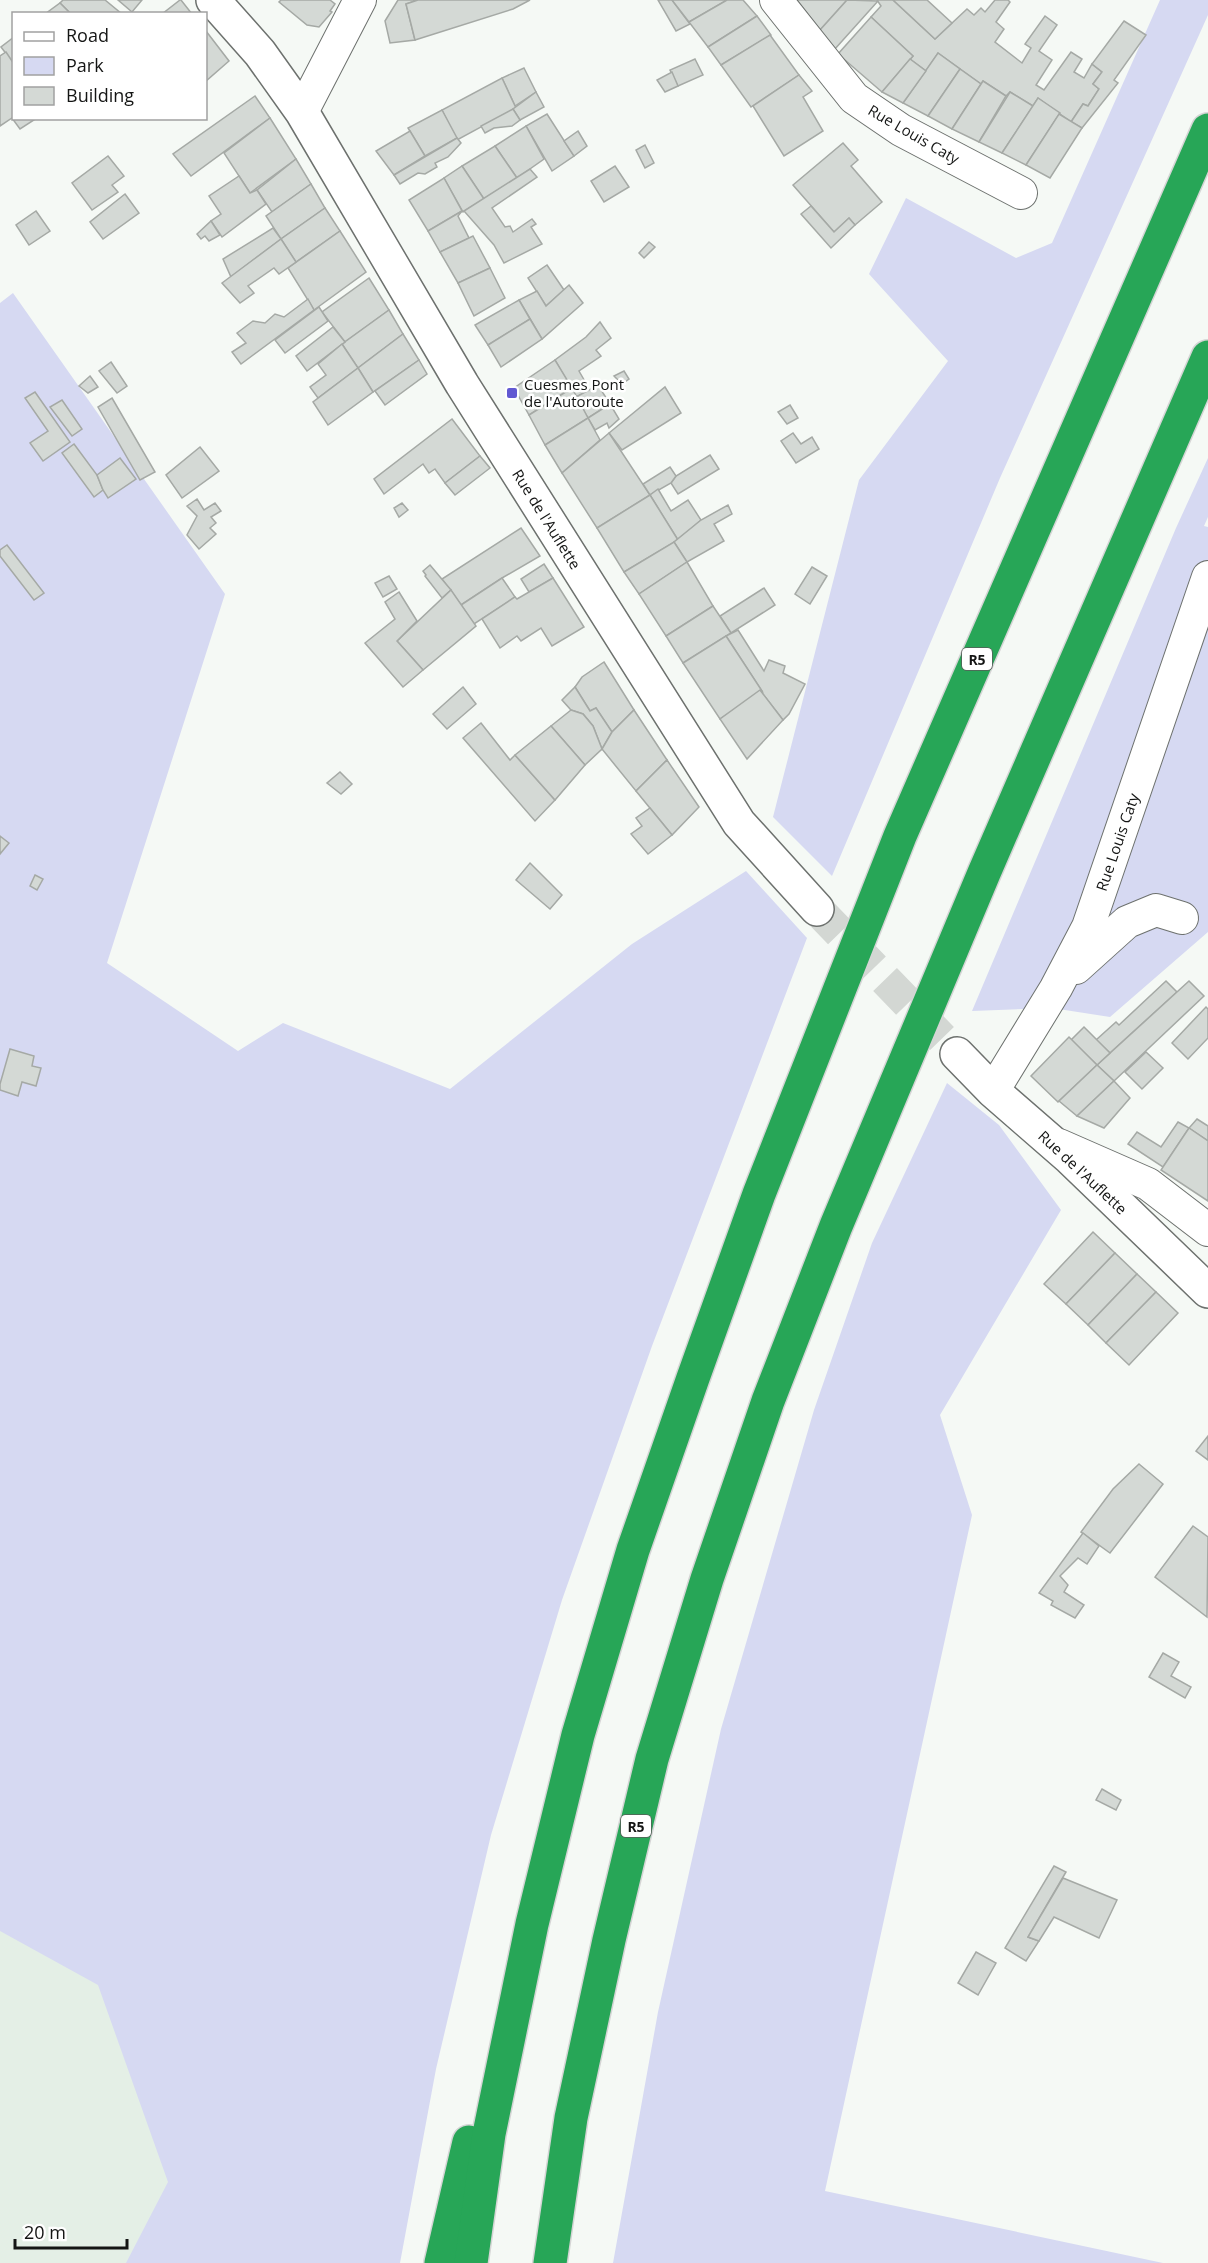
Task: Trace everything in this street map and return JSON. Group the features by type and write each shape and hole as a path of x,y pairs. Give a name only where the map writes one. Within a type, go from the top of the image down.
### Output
{"highway":[{"name":"R5","path":"471,2263 489,2134 532,1924 578,1735 633,1550 759,1194 900,836 1208,130"},
{"name":"R5","path":"550,2263 571,2118 651,1759 707,1579 768,1401 836,1226 984,873 1208,357"},
{"path":"441,2263 480,2097 532,1924"}],"street":[{"name":"Rue de l'Auflette","path":"213,0 260,53 302,112 462,384 739,823 817,909"},
{"path":"302,112 360,0"},
{"name":"Rue Louis Caty","path":"776,0 854,98 901,129 1021,193"},
{"name":"Rue Louis Caty","path":"993,1091 1056,988 1088,927 1208,577"},
{"path":"1056,988 1096,947 1127,922 1156,910 1182,918"},
{"name":"Rue de l'Auflette","path":"957,1054 993,1091 1051,1142 1208,1291"},
{"path":"1051,1142 1148,1184 1208,1230"}],"shaded area":[{"path":"0,1558 400,2263 0,2263"}],"green space":[{"path":"1160,0 1208,0 1208,15 1000,478 832,876 773,817 859,480 948,361 869,274 906,198 1016,258 1052,243"},
{"path":"13,293 225,594 107,963 238,1051 283,1023 450,1089 632,944 746,871 807,938 652,1346 562,1600 491,1835 436,2069 400,2263 126,2263 168,2182 98,1985 0,1931 0,303"},
{"path":"1208,458 1208,517 1204,526 1208,527 1208,932 1110,1017 1052,1008 972,1011 1176,528"},
{"path":"947,1083 999,1125 1061,1210 940,1415 972,1515 825,2191 1163,2263 613,2263 658,2012 721,1729 814,1410 872,1243"}],"building":[{"path":"63,0 105,0 120,12 69,12 60,3"},
{"path":"118,0 142,0 132,12"},
{"path":"180,0 190,12 165,12"},
{"path":"281,0 330,0 335,4 330,11 332,12 319,27 307,25 279,2"},
{"path":"398,0 418,0 406,4 415,40 390,43 385,21"},
{"path":"418,0 530,0 513,9 415,40 406,4"},
{"path":"658,0 672,0 690,24 676,31"},
{"path":"672,0 727,0 689,22"},
{"path":"727,0 743,0 757,16 708,47 689,22"},
{"path":"797,0 847,0 820,30"},
{"path":"847,0 878,1 834,50 820,30"},
{"path":"877,0 893,0 935,39 967,9 974,15 981,8 985,12 995,0 1008,0 1010,2 996,22 1004,29 995,42 1022,63 1031,48 1025,44 1045,16 1057,25 1039,51 1052,60 1036,85 1044,90 1071,52 1082,59 1074,72 1084,78 1092,64 1102,72 1093,84 1099,89 1088,106 1083,104 1071,122 1038,98 1033,106 1010,92 1006,96 983,81 981,84 938,53 926,71 910,59 913,56 871,17 881,6"},
{"path":"893,0 927,0 952,23 935,39"},
{"path":"60,3 69,12 48,12"},
{"path":"757,16 771,35 721,65 708,47"},
{"path":"871,17 913,56 882,92 838,54"},
{"path":"1124,21 1146,35 1114,80 1118,83 1082,128 1071,122 1083,104 1088,106 1099,89 1093,84 1102,72 1092,64"},
{"path":"207,32 229,61 207,80"},
{"path":"770,35 799,75 751,107 721,65"},
{"path":"12,39 12,61 1,47"},
{"path":"6,52 12,61 12,118 0,126 0,56"},
{"path":"938,53 960,69 928,116 903,103"},
{"path":"695,59 703,75 678,86 670,70"},
{"path":"910,59 926,71 903,103 882,92"},
{"path":"524,68 536,92 515,106 502,78"},
{"path":"960,69 981,84 952,129 928,116"},
{"path":"672,72 678,86 665,92 657,80"},
{"path":"799,75 812,91 803,97 823,131 784,156 753,106"},
{"path":"502,78 516,108 457,140 442,110"},
{"path":"983,81 1006,96 979,142 952,129"},
{"path":"536,92 544,107 520,120 513,109"},
{"path":"1010,92 1033,106 1002,153 979,142"},
{"path":"255,96 270,118 191,176 173,154"},
{"path":"1038,98 1060,113 1026,165 1002,153"},
{"path":"513,109 520,120 512,126 494,128 485,133 481,126"},
{"path":"442,110 457,138 425,156 408,128"},
{"path":"547,114 574,156 552,171 526,126"},
{"path":"1059,114 1082,128 1050,178 1026,165"},
{"path":"270,118 296,159 250,193 224,153"},
{"path":"13,120 34,120 20,129"},
{"path":"526,126 544,159 517,178 495,146"},
{"path":"410,131 425,156 394,175 376,151"},
{"path":"578,131 587,146 574,156 564,141"},
{"path":"457,138 461,143 448,157 435,163 437,167 425,174 418,173 400,184 394,175"},
{"path":"843,143 858,160 851,166 882,202 855,225 849,218 834,232 793,185"},
{"path":"645,145 654,163 645,168 636,150"},
{"path":"495,146 517,178 484,199 462,166"},
{"path":"108,156 124,176 112,185 118,192 92,210 72,183"},
{"path":"296,159 311,184 272,212 257,190"},
{"path":"462,166 484,199 463,212 444,178"},
{"path":"615,166 629,187 604,202 591,181"},
{"path":"530,169 537,177 492,208 505,227 510,226 513,232 532,219 536,224 531,227 542,244 504,263 494,245 464,211"},
{"path":"239,176 250,193 257,190 266,204 222,237 211,221 221,214 209,196"},
{"path":"444,178 462,211 428,231 409,200"},
{"path":"311,184 325,208 281,239 266,216"},
{"path":"125,194 139,213 103,239 90,222"},
{"path":"811,206 834,232 849,218 855,225 831,248 801,214"},
{"path":"325,208 340,231 296,262 281,239"},
{"path":"36,211 50,231 29,245 16,225"},
{"path":"462,211 458,216 469,238 440,252 428,231"},
{"path":"211,221 220,235 209,241 205,236 201,239 197,234"},
{"path":"273,228 281,239 231,277 223,259"},
{"path":"340,231 366,272 314,310 288,268"},
{"path":"473,236 490,268 458,283 440,252"},
{"path":"281,239 296,262 279,274 274,268 248,286 254,293 240,303 222,283"},
{"path":"649,242 655,247 644,258 639,253"},
{"path":"547,265 564,290 546,306 528,278"},
{"path":"490,268 505,298 474,316 458,283"},
{"path":"369,278 389,310 345,342 322,312"},
{"path":"569,285 583,303 542,339 519,300 537,291 546,306"},
{"path":"308,299 314,310 241,364 232,352 246,343 237,333 253,321 265,323 275,314 284,317"},
{"path":"519,300 530,319 488,345 475,325"},
{"path":"319,307 328,321 285,353 275,340"},
{"path":"389,310 403,334 358,368 342,344"},
{"path":"530,319 542,339 501,367 488,345"},
{"path":"600,322 611,338 596,350 601,356 579,371 587,385 581,389 584,393 576,397 555,360 586,337"},
{"path":"333,327 345,342 307,371 296,356"},
{"path":"403,334 419,360 373,392 358,368"},
{"path":"342,344 358,368 318,398 310,387 326,375 318,364"},
{"path":"419,360 427,374 385,405 375,391"},
{"path":"555,360 572,388 529,415 514,388"},
{"path":"111,362 127,386 117,393 99,371"},
{"path":"358,368 373,392 328,425 313,402"},
{"path":"624,371 629,379 622,384 614,376"},
{"path":"90,376 98,387 88,393 79,386"},
{"path":"598,385 610,404 588,418 576,397"},
{"path":"665,387 681,413 622,450 609,433"},
{"path":"572,388 588,418 545,445 529,415"},
{"path":"35,392 70,442 43,461 30,443 48,431 25,398"},
{"path":"112,398 155,472 140,480 98,407"},
{"path":"62,400 82,429 72,436 50,407"},
{"path":"610,404 619,419 609,428 607,423 595,430 588,418"},
{"path":"790,405 798,418 787,424 778,412"},
{"path":"588,418 600,440 562,473 545,445"},
{"path":"452,419 480,456 445,483 435,469 429,473 423,464 384,494 374,479"},
{"path":"609,433 650,495 597,528 562,473"},
{"path":"793,433 801,444 812,437 819,449 796,463 781,441"},
{"path":"74,444 97,475 103,490 94,497 62,453"},
{"path":"200,447 219,471 182,498 166,475"},
{"path":"710,455 719,469 678,494 671,483 676,476"},
{"path":"480,456 490,468 455,495 445,483"},
{"path":"120,458 136,479 108,498 97,475"},
{"path":"670,467 676,476 671,483 650,495 643,484"},
{"path":"658,489 671,511 688,500 701,520 678,540 650,495"},
{"path":"650,495 678,540 624,572 597,528"},
{"path":"197,499 204,510 215,503 221,511 211,517 216,523 210,528 216,534 199,549 187,535 197,516 187,506"},
{"path":"402,503 408,510 399,517 394,508"},
{"path":"728,505 732,514 714,524 724,541 687,562 674,542 701,520"},
{"path":"521,528 540,556 461,605 442,579"},
{"path":"674,542 687,562 639,594 624,572"},
{"path":"7,545 44,593 34,600 0,556 0,550"},
{"path":"687,562 713,606 666,636 639,594"},
{"path":"544,564 553,578 529,592 521,579"},
{"path":"430,565 451,590 442,598 423,571"},
{"path":"812,567 827,576 810,604 795,594"},
{"path":"389,576 397,589 383,597 375,583"},
{"path":"502,578 515,597 474,624 461,605"},
{"path":"553,578 584,627 552,646 541,628 521,641 517,636 500,648 482,619 515,597 517,599"},
{"path":"764,588 775,605 731,633 720,616"},
{"path":"451,590 476,626 423,670 397,641"},
{"path":"399,592 417,621 397,641 423,670 403,687 365,643 395,619 385,602"},
{"path":"713,606 731,633 683,663 666,636"},
{"path":"738,630 764,671 769,660 785,666 783,673 805,684 789,714 783,720 760,690 762,691 726,636"},
{"path":"726,636 762,691 720,719 683,663"},
{"path":"604,662 634,710 612,732 596,708 590,711 575,687 582,677"},
{"path":"463,687 476,704 447,729 433,714"},
{"path":"575,687 590,711 596,708 612,732 602,749 593,726 583,714 571,710 562,700"},
{"path":"760,690 783,720 747,759 720,719"},
{"path":"571,710 583,714 593,726 602,749 585,765 551,726"},
{"path":"634,710 667,760 636,791 602,749 612,732"},
{"path":"481,723 510,760 515,755 555,800 535,821 463,738"},
{"path":"551,726 585,765 555,800 515,755"},
{"path":"667,760 699,807 672,835 636,791"},
{"path":"340,772 352,784 341,794 327,783"},
{"path":"650,808 672,835 648,854 631,834 642,826 636,818"},
{"path":"0,836 9,843 0,854"},
{"path":"530,863 562,895 550,909 516,880"},
{"path":"35,875 43,879 37,890 30,886"},
{"path":"1166,981 1177,992 1110,1053 1096,1040 1116,1022 1119,1025"},
{"path":"1189,981 1204,996 1114,1081 1097,1065"},
{"path":"1206,1007 1208,1009 1208,1038 1188,1059 1172,1043"},
{"path":"1084,1027 1110,1053 1097,1065 1071,1040"},
{"path":"1069,1037 1097,1065 1058,1102 1031,1076"},
{"path":"10,1049 34,1056 32,1066 41,1068 36,1086 22,1082 18,1096 0,1090"},
{"path":"1146,1052 1163,1068 1142,1089 1125,1072"},
{"path":"1097,1065 1114,1081 1077,1116 1059,1101"},
{"path":"1114,1081 1130,1098 1104,1128 1077,1116"},
{"path":"1197,1119 1208,1126 1208,1141 1189,1128"},
{"path":"1178,1122 1189,1128 1163,1167 1128,1144 1137,1132 1161,1147"},
{"path":"1189,1128 1208,1141 1208,1201 1161,1170"},
{"path":"1093,1232 1115,1253 1066,1304 1044,1284"},
{"path":"1115,1253 1137,1274 1088,1325 1066,1304"},
{"path":"1137,1274 1156,1292 1106,1343 1088,1325"},
{"path":"1156,1292 1178,1313 1129,1365 1106,1343"},
{"path":"1208,1436 1208,1460 1196,1451"},
{"path":"1139,1464 1163,1484 1110,1553 1081,1532 1113,1489"},
{"path":"1193,1526 1208,1537 1207,1617 1155,1577"},
{"path":"1083,1533 1099,1546 1087,1564 1078,1558 1060,1576 1068,1585 1064,1592 1084,1605 1075,1618 1051,1605 1053,1601 1039,1593"},
{"path":"1163,1653 1179,1662 1171,1676 1191,1687 1185,1698 1149,1677"},
{"path":"1102,1789 1121,1800 1116,1810 1096,1800"},
{"path":"1054,1866 1066,1872 1028,1937 1039,1941 1026,1961 1005,1948"},
{"path":"1063,1878 1117,1900 1099,1938 1054,1917 1039,1941 1028,1937"},
{"path":"976,1952 996,1963 978,1995 958,1983"}],"tunnel":[{"path":"817,909 957,1054"}],"place":[{"name":"Cuesmes Pont de l'Autoroute","path":"512,393"}]}
